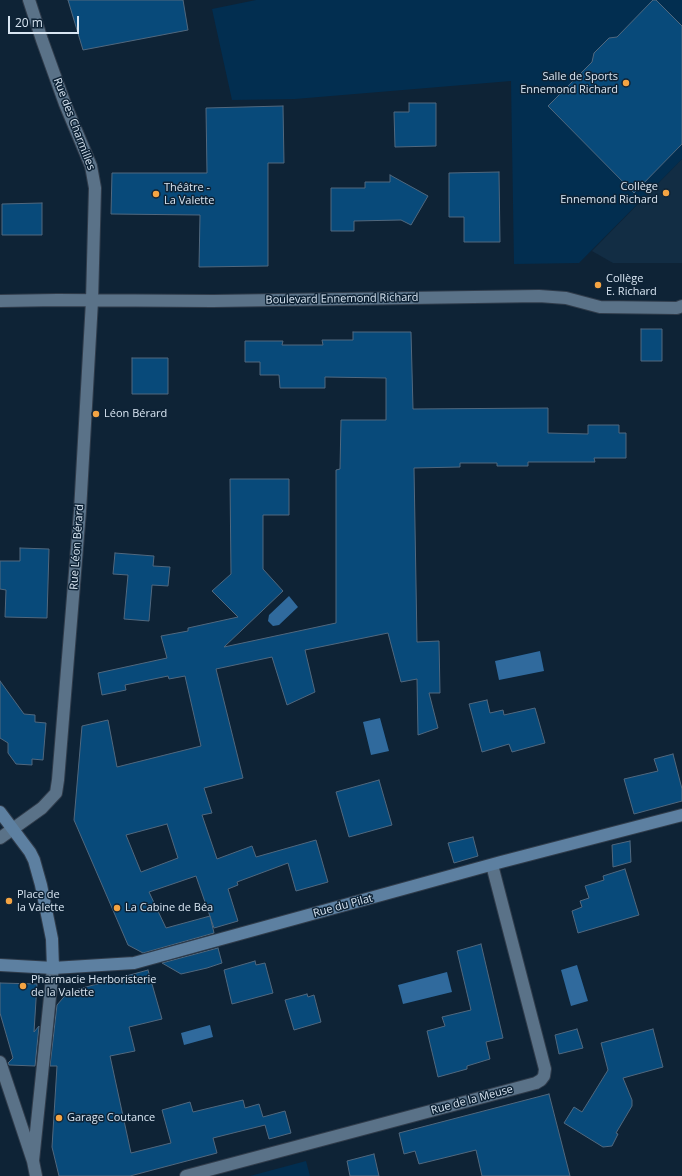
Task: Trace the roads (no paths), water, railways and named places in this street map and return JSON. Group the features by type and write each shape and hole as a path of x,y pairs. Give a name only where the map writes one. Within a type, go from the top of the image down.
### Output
{"main road":[{"path":"0,812 30,852 34,860 52,939 52,968"},
{"name":"Rue du Pilat","path":"0,965 52,968 134,963 492,865 682,815"}],"street":[{"name":"Rue des Charmilles","path":"29,0 65,104 92,166 96,188 92,301"},
{"name":"Boulevard Ennemond Richard","path":"0,301 213,301 539,296 566,298 600,307 677,308 682,306"},
{"name":"Rue Léon Bérard","path":"13,829 42,808 56,792 61,751 80,511 92,301"},
{"path":"0,838 13,829"},
{"name":"Rue de la Meuse","path":"186,1176 529,1085 541,1080 544,1076 545,1069 492,865"},
{"path":"33,1161 52,968"},
{"path":"0,1062 33,1161 36,1176"}],"place":[{"name":"Salle de Sports Ennemond Richard","path":"626,83"},
{"name":"Collège Ennemond Richard","path":"666,193"},
{"name":"Théâtre - La Valette","path":"156,194"},
{"name":"Collège E. Richard","path":"598,285"},
{"name":"Léon Bérard","path":"96,414"},
{"name":"Place de la Valette","path":"9,901"},
{"name":"La Cabine de Béa","path":"117,908"},
{"name":"Pharmacie Herboristerie de la Valette","path":"23,986"},
{"name":"Garage Coutance","path":"59,1118"}]}
